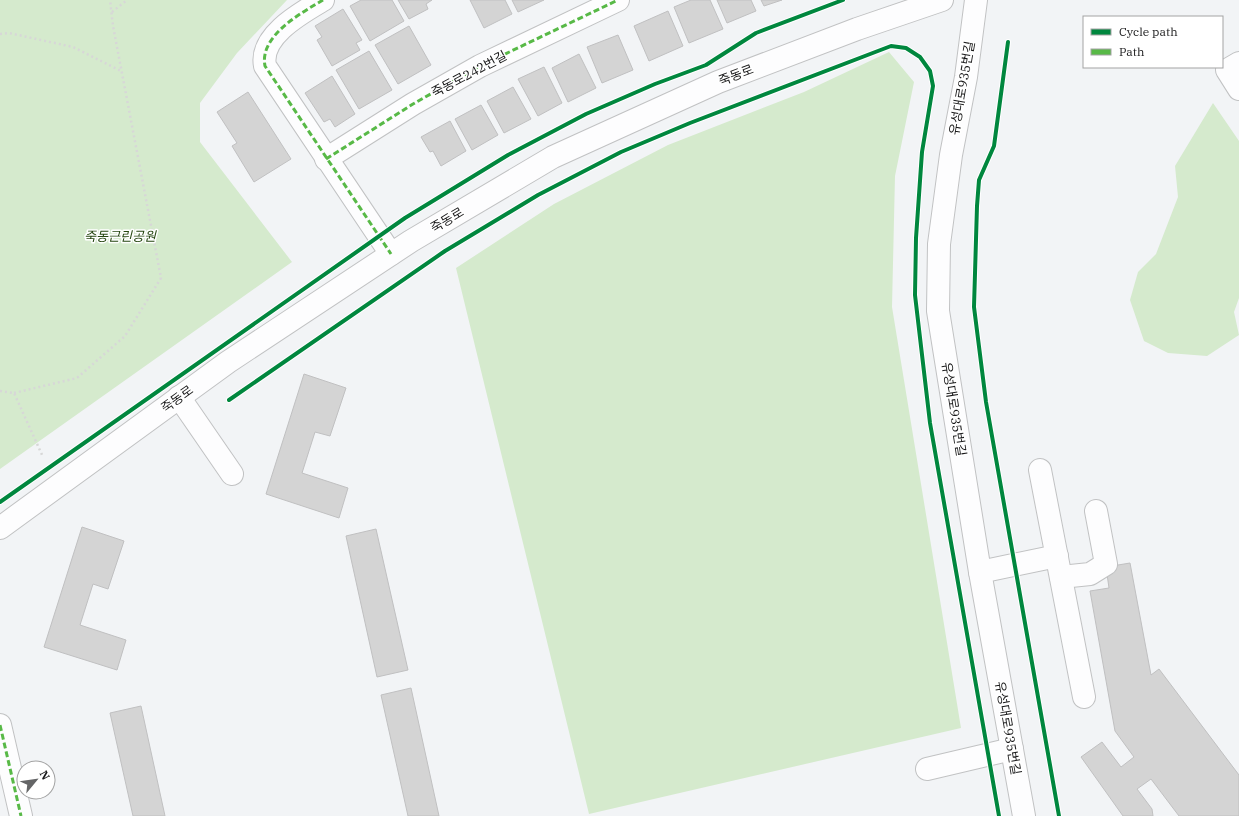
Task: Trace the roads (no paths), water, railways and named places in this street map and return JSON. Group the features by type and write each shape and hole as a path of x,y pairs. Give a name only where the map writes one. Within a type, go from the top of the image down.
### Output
{"street":[{"path":"323,0 296,16 271,38 263,58 265,66 391,254"},
{"name":"죽동로242번길","path":"326,159 413,104 480,66 618,0"},
{"name":"죽동로","path":"0,528 228,362 411,241 553,157 718,82 857,29 942,0"},
{"name":"유성대로935번길","path":"976,0 966,77 951,155 939,244 938,311 980,572 1024,816"},
{"path":"1239,63 1226,70 1239,89"},
{"path":"179,397 232,474"},
{"path":"1040,470 1084,697"},
{"path":"1061,577 1090,574 1106,564 1096,510"},
{"path":"980,572 1056,556"},
{"path":"0,725 21,816"},
{"path":"927,769 1012,749"}],"park label":[{"name":"죽동근린공원","path":"120,236"}]}
